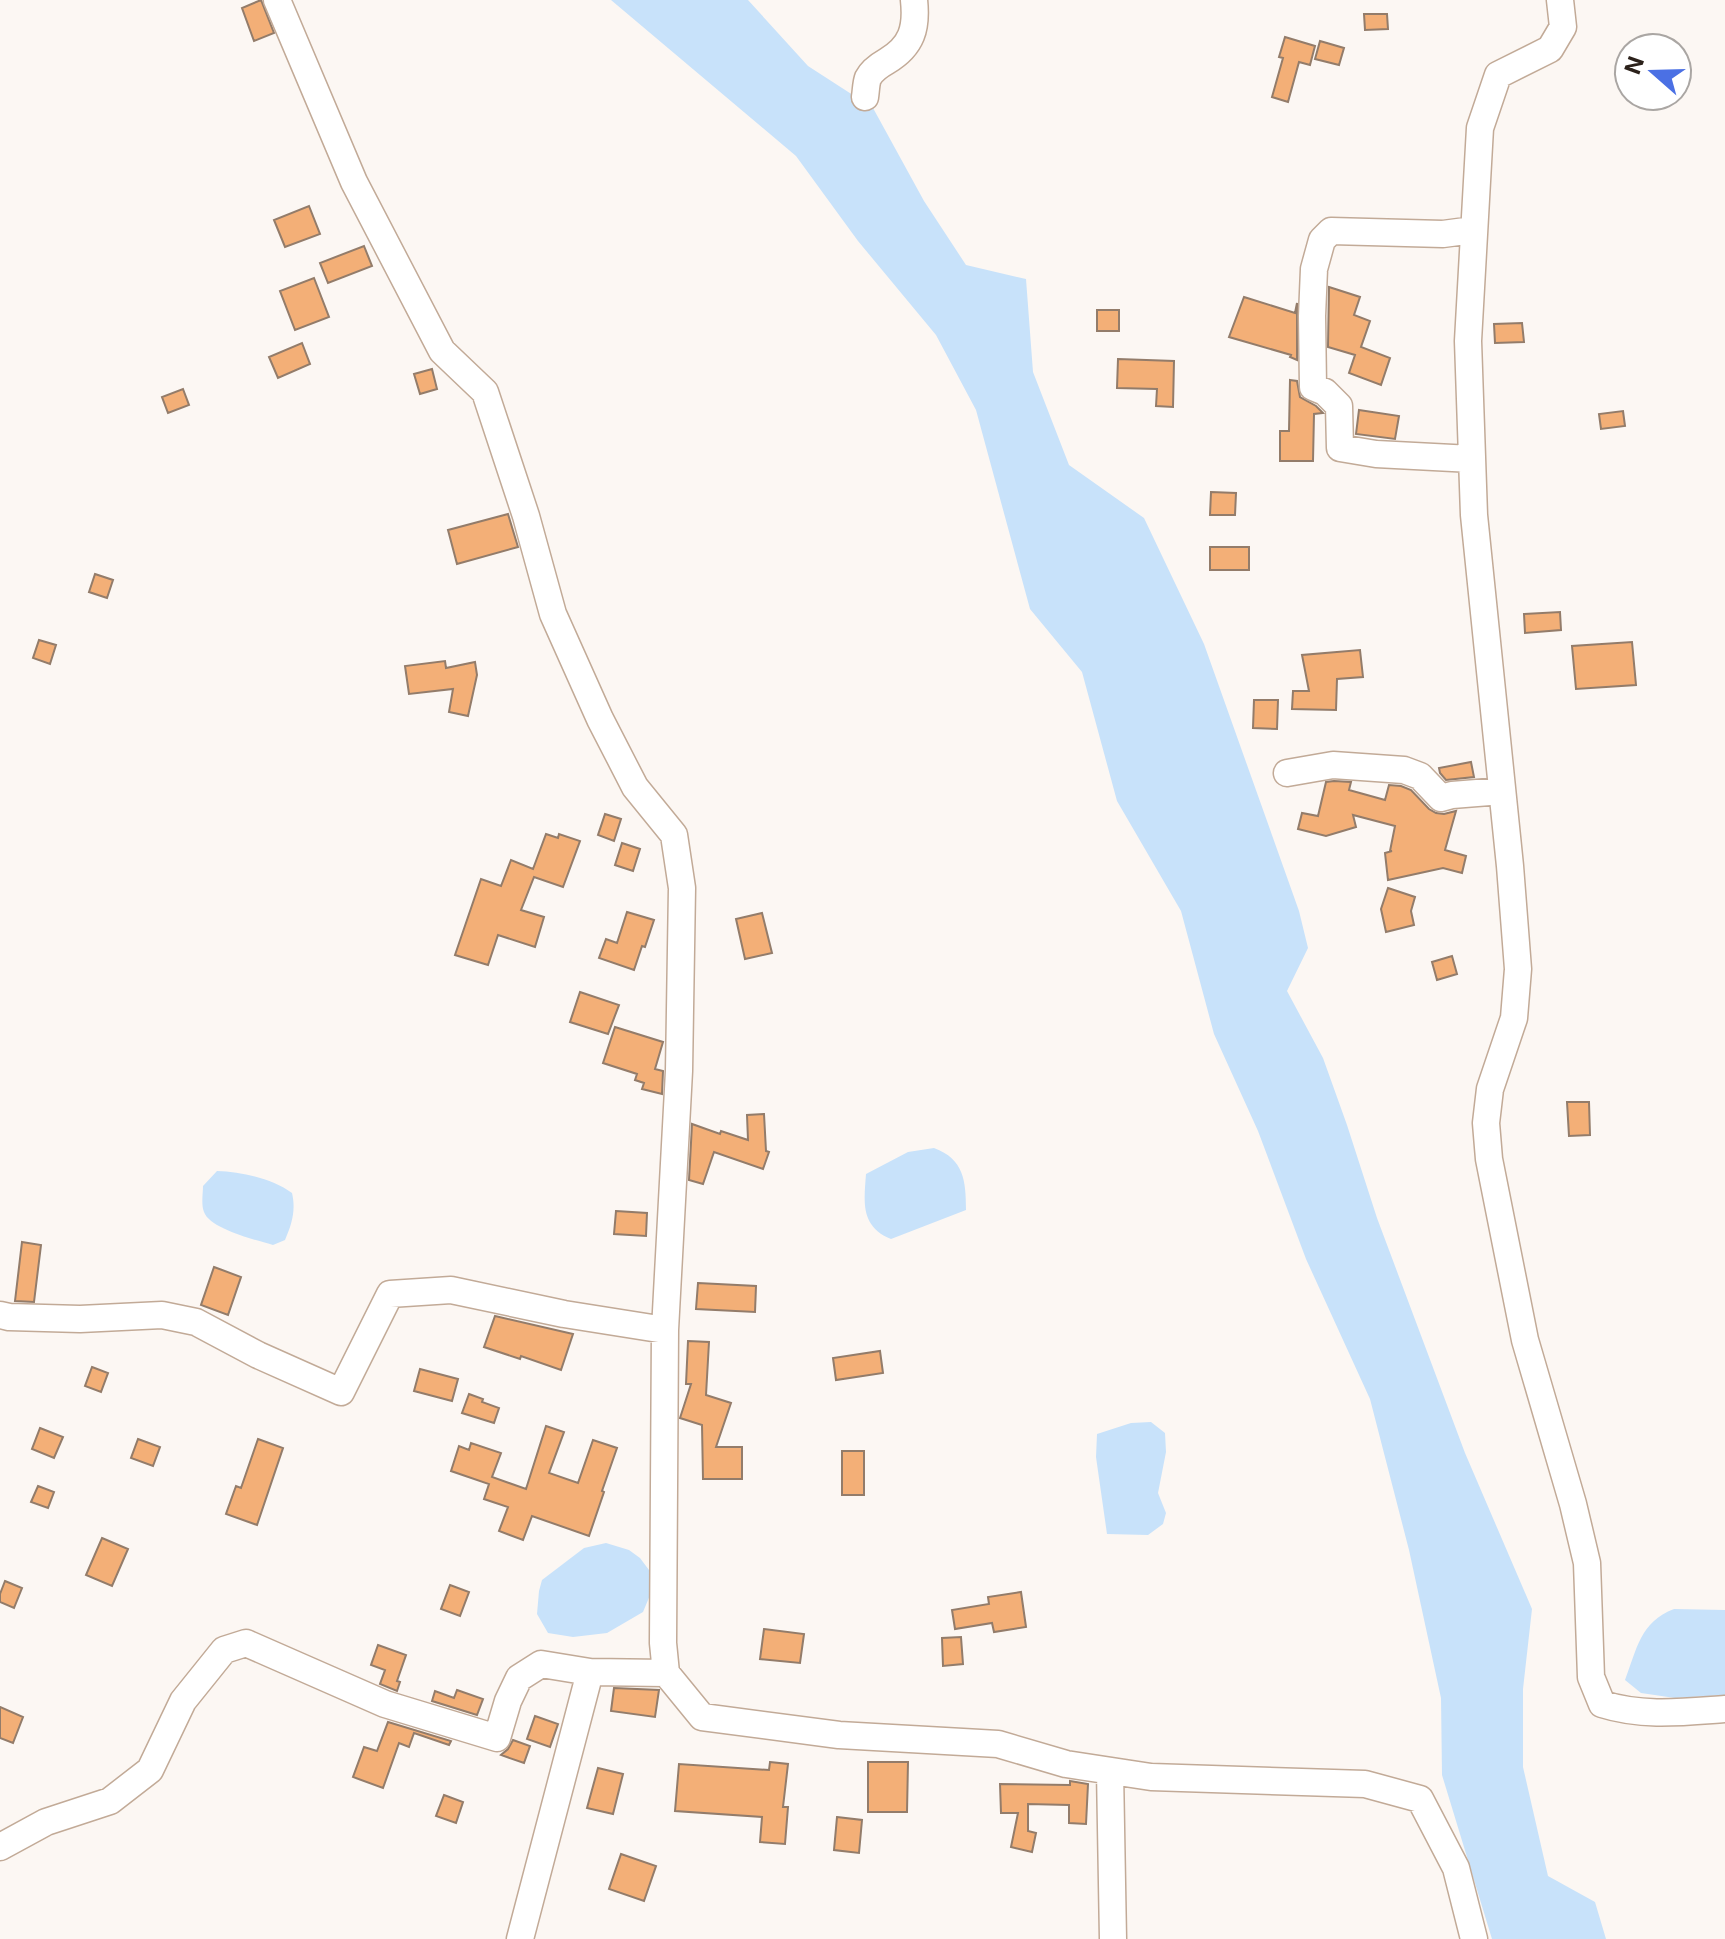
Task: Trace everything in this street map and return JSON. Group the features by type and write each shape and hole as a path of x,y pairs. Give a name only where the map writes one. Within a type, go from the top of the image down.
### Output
{"street":[{"path":"277,0 354,182 442,351 485,392 526,516 553,614 600,719 635,787 674,835 682,888 680,1056 665,1330 663,1643 666,1673 702,1717 839,1735 998,1744 1066,1764 1151,1777 1365,1784 1420,1799 1456,1868 1474,1939"},
{"path":"865,97 869,76 877,66 903,50 913,32 914,0"},
{"path":"1560,0 1563,27 1550,49 1498,75 1480,128 1473,230 1468,341 1474,515 1518,969 1514,1018 1490,1089 1486,1123 1489,1159 1525,1340 1587,1563 1591,1677 1602,1704 1623,1711 1649,1714 1725,1709"},
{"path":"1472,459 1376,454 1340,448 1339,406 1325,392 1313,387 1312,316 1314,269 1322,240 1331,231 1443,234 1473,230"},
{"path":"1287,773 1333,765 1404,770 1420,776 1441,798 1502,791"},
{"path":"0,1315 80,1319 162,1315 196,1322 258,1355 341,1392 390,1294 451,1290 564,1314 665,1330"},
{"path":"0,1847 46,1822 110,1801 150,1770 183,1701 224,1650 246,1643 385,1704 497,1738 508,1701 519,1678 541,1664 590,1672 666,1673"},
{"path":"520,1939 590,1672"},
{"path":"1110,1771 1113,1939"}],"water":[{"path":"611,0 748,0 808,66 873,108 924,201 966,265 1026,279 1033,372 1069,465 1144,518 1204,644 1299,911 1308,948 1287,991 1323,1058 1377,1218 1465,1453 1532,1609 1523,1689 1523,1767 1548,1876 1595,1902 1606,1939 1492,1939 1442,1775 1441,1698 1409,1550 1370,1399 1306,1259 1258,1131 1214,1034 1181,911 1117,801 1082,672 1030,609 976,410 936,335 858,241 796,156"},
{"path":"934,1148 952,1158 961,1172 966,1210 891,1239 881,1234 866,1212 866,1174 908,1152"},
{"path":"217,1171 256,1177 292,1193 293,1217 285,1240 273,1245 265,1243 224,1229 208,1218 203,1206 203,1186"},
{"path":"1151,1422 1165,1433 1166,1452 1158,1493 1166,1513 1163,1524 1148,1535 1107,1534 1096,1457 1097,1434 1131,1423"},
{"path":"606,1543 629,1550 649,1570 653,1588 643,1612 607,1633 573,1637 548,1633 537,1614 542,1580 584,1548"},
{"path":"1674,1609 1725,1610 1725,1695 1675,1698 1641,1693 1625,1680 1647,1629"}],"building":[{"path":"261,0 274,33 254,41 242,8"},
{"path":"1364,14 1387,14 1388,29 1365,30"},
{"path":"1285,37 1315,46 1310,65 1299,62 1288,102 1272,97 1283,58 1279,57"},
{"path":"1320,41 1344,48 1339,65 1315,59"},
{"path":"309,206 320,234 285,247 274,220"},
{"path":"364,246 372,266 328,283 320,263"},
{"path":"314,278 329,317 295,330 280,291"},
{"path":"1329,287 1360,297 1354,315 1370,321 1361,347 1390,358 1381,385 1349,373 1355,355 1328,347"},
{"path":"1244,297 1295,313 1297,303 1297,360 1291,355 1229,337"},
{"path":"1097,310 1119,310 1119,331 1097,331"},
{"path":"1522,323 1524,342 1495,343 1494,324"},
{"path":"302,343 310,364 278,378 269,357"},
{"path":"1118,359 1174,361 1173,407 1156,406 1157,389 1117,388"},
{"path":"432,369 437,389 420,394 414,374"},
{"path":"1290,380 1297,381 1300,397 1323,413 1314,414 1313,461 1280,461 1280,431 1289,431"},
{"path":"183,389 189,405 168,413 162,397"},
{"path":"1359,410 1399,416 1395,439 1356,434"},
{"path":"1623,411 1625,426 1601,429 1599,414"},
{"path":"1211,492 1236,493 1235,515 1210,515"},
{"path":"508,514 518,547 457,564 448,530"},
{"path":"1210,547 1249,547 1249,570 1210,570"},
{"path":"95,574 113,580 107,598 89,592"},
{"path":"1560,612 1561,630 1525,633 1524,614"},
{"path":"39,640 56,645 50,664 33,658"},
{"path":"1632,642 1636,685 1576,689 1572,646"},
{"path":"1360,650 1363,677 1337,679 1336,710 1292,709 1293,691 1309,691 1302,655"},
{"path":"445,661 446,668 475,662 477,675 468,716 449,712 453,689 409,694 405,666"},
{"path":"1254,700 1278,700 1277,729 1253,728"},
{"path":"1471,762 1474,777 1446,780 1440,773 1439,768"},
{"path":"1326,782 1351,782 1349,790 1385,800 1389,785 1401,786 1411,790 1436,813 1456,811 1445,850 1466,856 1462,873 1443,868 1388,880 1385,853 1392,851 1395,826 1353,815 1356,827 1326,836 1298,829 1302,813 1318,816"},
{"path":"605,814 621,819 614,841 598,835"},
{"path":"546,834 558,838 559,834 580,841 563,887 534,877 521,910 544,917 535,947 498,935 488,965 455,955 481,879 501,886 511,860 533,869"},
{"path":"622,843 640,849 633,871 615,865"},
{"path":"1388,888 1415,897 1411,911 1414,925 1386,932 1381,909"},
{"path":"627,912 654,920 634,970 599,958 606,939 617,943"},
{"path":"762,913 772,953 745,959 736,919"},
{"path":"1452,956 1457,974 1437,980 1432,962"},
{"path":"580,992 619,1005 608,1034 570,1022"},
{"path":"615,1027 663,1042 655,1069 663,1071 662,1094 642,1089 644,1083 635,1080 637,1074 603,1063"},
{"path":"1567,1102 1589,1102 1590,1135 1569,1136"},
{"path":"764,1114 766,1151 769,1152 763,1169 714,1152 703,1184 689,1180 692,1124 748,1140 747,1115"},
{"path":"616,1211 647,1213 646,1236 614,1234"},
{"path":"22,1242 41,1245 34,1302 15,1301"},
{"path":"214,1267 241,1277 228,1315 201,1305"},
{"path":"698,1283 756,1286 755,1312 696,1309"},
{"path":"495,1316 573,1334 561,1370 484,1347"},
{"path":"688,1341 709,1342 706,1395 731,1403 716,1447 742,1447 742,1479 703,1479 702,1425 680,1418 691,1384 686,1384"},
{"path":"880,1351 883,1373 836,1380 833,1358"},
{"path":"92,1367 108,1373 101,1392 85,1386"},
{"path":"420,1369 458,1379 452,1401 414,1391"},
{"path":"469,1394 499,1408 494,1423 462,1413"},
{"path":"546,1426 564,1432 549,1473 578,1483 593,1440 617,1448 589,1536 532,1516 523,1540 499,1531 508,1507 484,1499 489,1484 451,1471 459,1446 469,1450 471,1443 501,1453 492,1477 526,1489"},
{"path":"40,1428 63,1437 54,1458 32,1449"},
{"path":"138,1439 160,1447 153,1466 131,1458"},
{"path":"258,1439 283,1448 257,1525 226,1514 236,1486 241,1488"},
{"path":"842,1451 864,1451 864,1495 842,1495"},
{"path":"38,1486 54,1492 48,1508 31,1502"},
{"path":"102,1538 128,1549 112,1586 86,1575"},
{"path":"5,1581 22,1588 14,1608 0,1602"},
{"path":"450,1585 469,1592 460,1616 441,1609"},
{"path":"1021,1592 1026,1627 994,1632 992,1623 955,1629 952,1610 989,1604 988,1597"},
{"path":"764,1629 804,1634 800,1663 760,1659"},
{"path":"961,1637 963,1664 943,1666 942,1638"},
{"path":"378,1645 406,1655 397,1681 400,1682 397,1691 380,1684 385,1670 371,1665"},
{"path":"614,1688 659,1690 655,1717 611,1711"},
{"path":"457,1690 483,1699 477,1715 432,1701 435,1691 454,1698"},
{"path":"0,1707 23,1717 13,1743 0,1738"},
{"path":"535,1716 558,1724 550,1747 527,1739"},
{"path":"388,1722 451,1741 449,1745 414,1733 409,1747 399,1743 383,1788 353,1777 364,1747 377,1751"},
{"path":"513,1740 530,1746 524,1763 501,1755"},
{"path":"770,1762 788,1764 783,1807 788,1807 785,1844 760,1842 762,1817 675,1811 679,1764 769,1770"},
{"path":"868,1762 908,1762 907,1812 868,1812"},
{"path":"598,1768 623,1774 613,1814 587,1808"},
{"path":"1070,1781 1088,1784 1086,1824 1069,1823 1069,1805 1028,1804 1028,1831 1036,1833 1032,1852 1011,1847 1018,1813 1001,1813 1000,1784 1070,1785"},
{"path":"444,1795 463,1802 456,1823 436,1816"},
{"path":"837,1817 862,1820 859,1853 834,1850"},
{"path":"621,1854 656,1866 644,1901 609,1889"}]}
